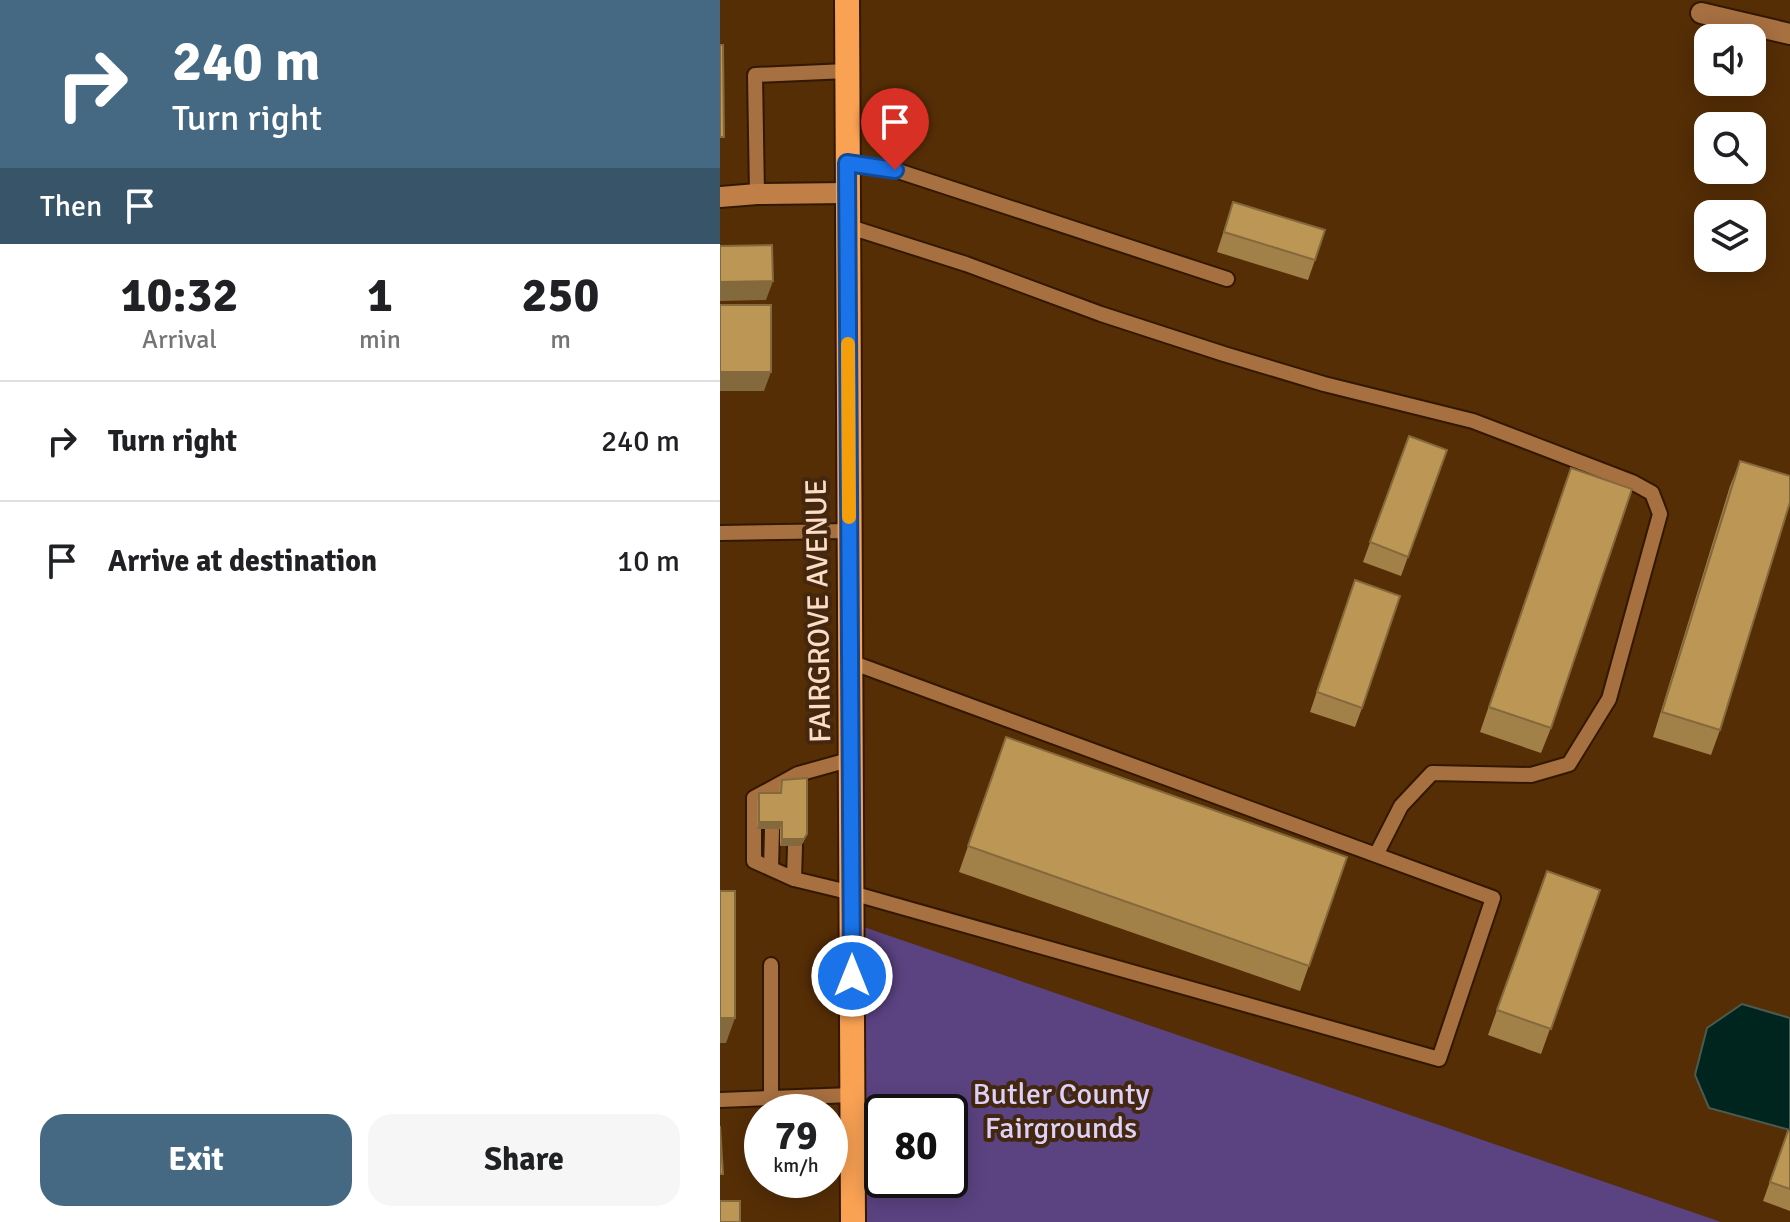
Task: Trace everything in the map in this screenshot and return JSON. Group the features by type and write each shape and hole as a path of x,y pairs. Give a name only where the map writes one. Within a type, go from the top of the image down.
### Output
{"highway":[{"name":"FAIRGROVE AVENUE","path":"847,0 853,1222"}],"street":[{"path":"1701,13 1790,34"},
{"path":"720,197 847,193"}],"lane":[{"path":"757,194 755,75 847,71"},
{"path":"847,163 895,170 1227,279"},
{"path":"847,226 1224,354 1324,384 1473,421 1632,482 1652,493 1660,514 1609,699 1569,764 1531,775 1432,773 1401,806 1376,855"},
{"path":"720,533 850,531"},
{"path":"851,662 1493,898 1439,1059 794,879 754,861 754,798 771,794 797,780 852,759"},
{"path":"771,869 772,829"},
{"path":"794,879 795,846"},
{"path":"771,965 771,1094"},
{"path":"848,1095 852,1095"},
{"path":"720,1100 744,1099"}],"green space":[{"name":"Butler County Fairgrounds","path":"852,923 1721,1222 853,1222"}],"water":[{"path":"1742,1004 1790,1018 1790,1130 1709,1108 1695,1075 1707,1028"}],"building":[{"path":"720,45 723,45 724,137 720,137"},
{"path":"1233,202 1325,230 1315,260 1224,232"},
{"path":"772,245 773,281 720,282 720,246"},
{"path":"720,305 771,305 771,372 720,372"},
{"path":"1409,436 1447,450 1408,557 1370,542"},
{"path":"1740,461 1790,476 1790,502 1720,730 1662,712"},
{"path":"1571,468 1632,489 1551,728 1489,707"},
{"path":"1355,580 1400,596 1362,708 1317,692"},
{"path":"1006,737 1347,857 1309,966 968,846"},
{"path":"807,778 807,834 804,839 782,839 782,822 759,822 759,793 781,793 782,780"},
{"path":"1547,871 1600,890 1551,1029 1497,1010"},
{"path":"720,891 735,891 735,1018 720,1018"},
{"path":"720,1126 723,1174 720,1174"},
{"path":"1790,1132 1790,1189 1770,1182"},
{"path":"720,1201 740,1201 740,1222 720,1222"}],"slow traffic":[{"path":"848,344 849,517"}],"route":[{"path":"852,976 847,163 895,170"}]}
